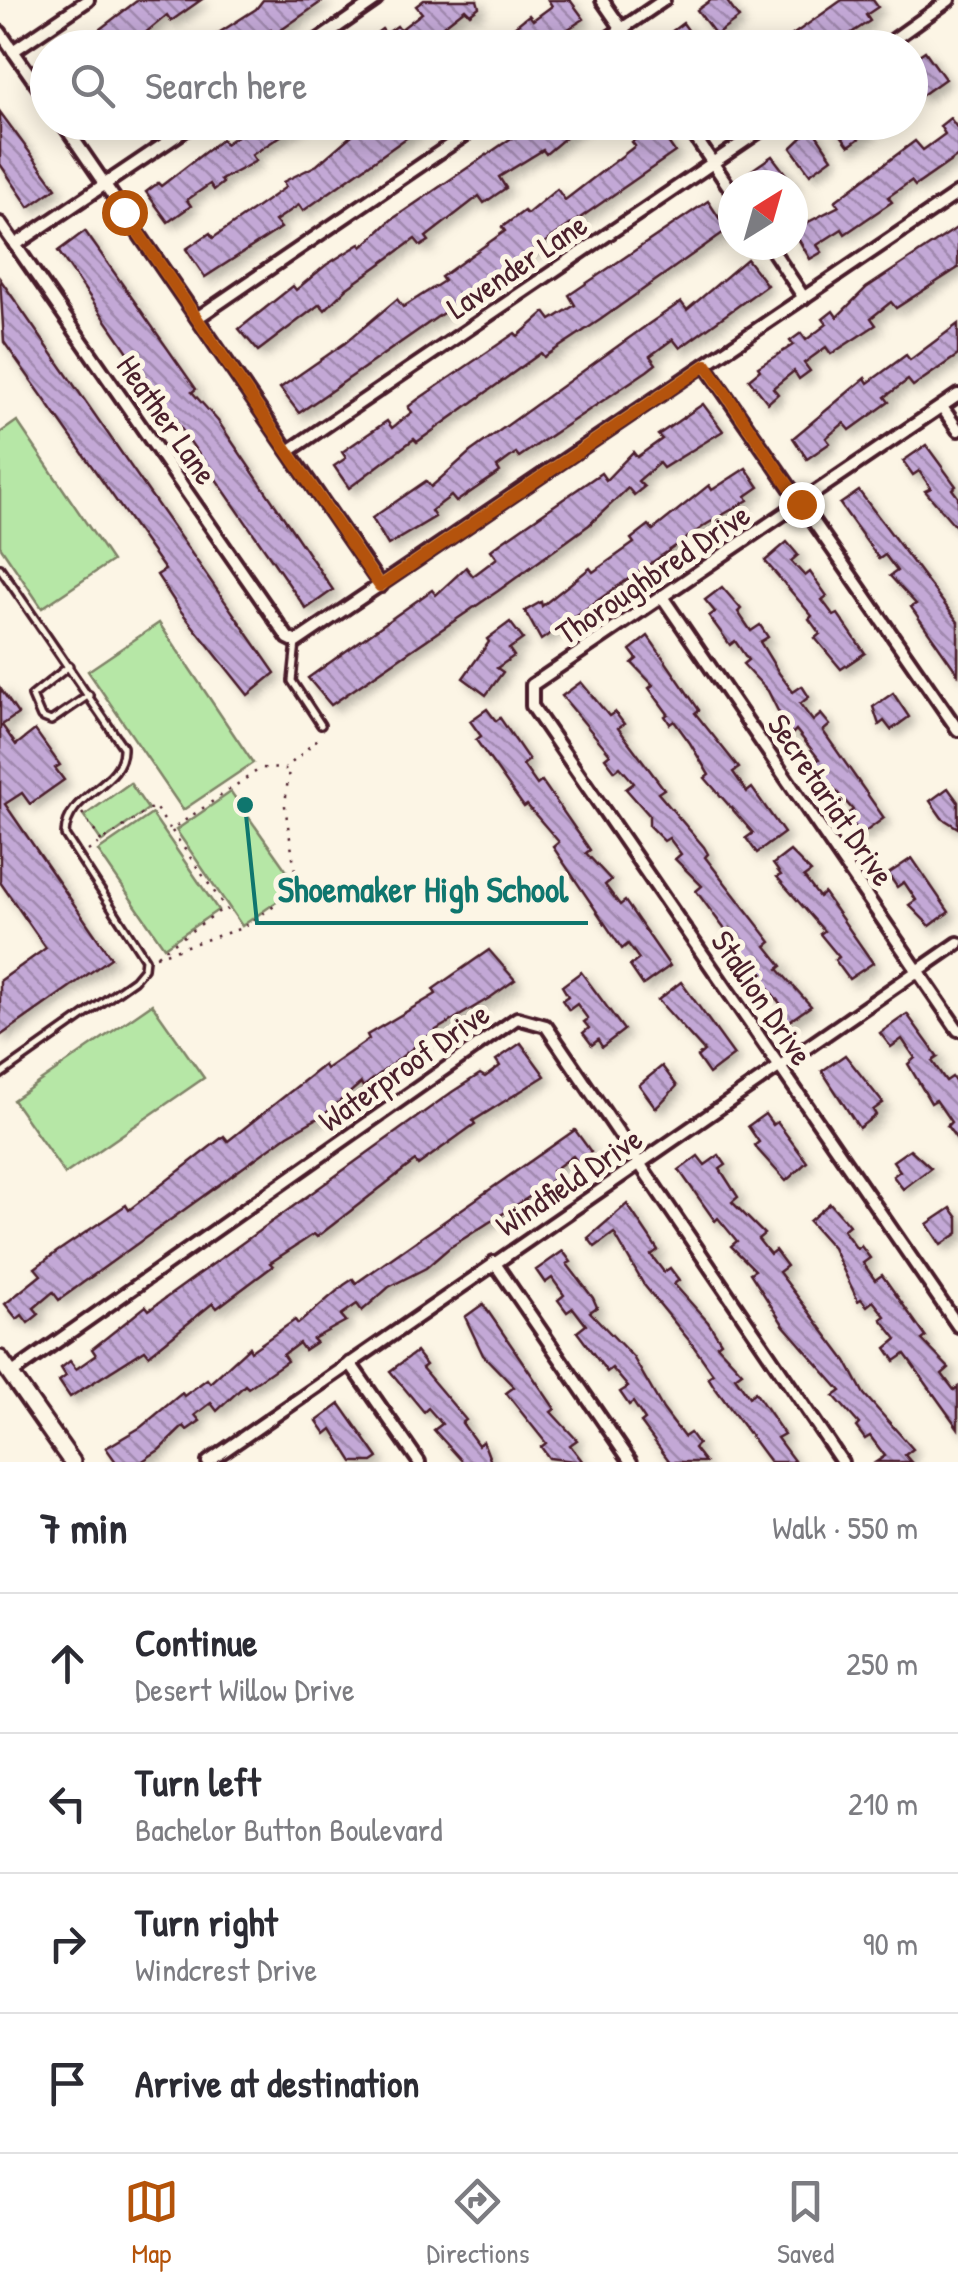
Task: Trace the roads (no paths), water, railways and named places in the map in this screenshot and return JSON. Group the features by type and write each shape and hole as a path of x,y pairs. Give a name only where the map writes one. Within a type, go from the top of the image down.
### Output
{"main road":[{"path":"0,1359 72,1462"}],"street":[{"path":"44,30 88,0"},
{"path":"333,30 376,0"},
{"path":"602,0 622,29 664,0"},
{"path":"908,30 950,0"},
{"path":"0,32 30,75"},
{"path":"13,51 30,39"},
{"path":"74,140 380,586"},
{"path":"16,245 172,140"},
{"path":"197,318 458,140"},
{"path":"698,140 718,170"},
{"name":"Lavender Lane","path":"289,451 747,140"},
{"path":"296,642 958,193"},
{"name":"Heather Lane","path":"0,223 288,638 296,642"},
{"path":"778,260 804,298"},
{"path":"706,365 958,730"},
{"name":"Thoroughbred Drive","path":"530,695 532,686 958,396"},
{"path":"942,407 958,430"},
{"name":"Secretariat Drive","path":"663,598 958,1030"},
{"name":"Stallion Drive","path":"530,695 532,706 958,1326"},
{"name":"Windfield Drive","path":"210,1461 958,944"},
{"name":"Waterproof Drive","path":"10,1374 518,1018 546,1026 842,1462"},
{"path":"494,1262 631,1462"},
{"path":"350,1363 419,1462"}],"lane":[{"path":"0,568 117,735 124,757 115,771 74,805 65,835 145,959 141,975 0,1075"},
{"path":"296,642 292,681 321,725"},
{"path":"69,666 32,696 41,717 51,721 89,695"}],"place":[{"name":"Shoemaker High School","path":"245,805"}]}
